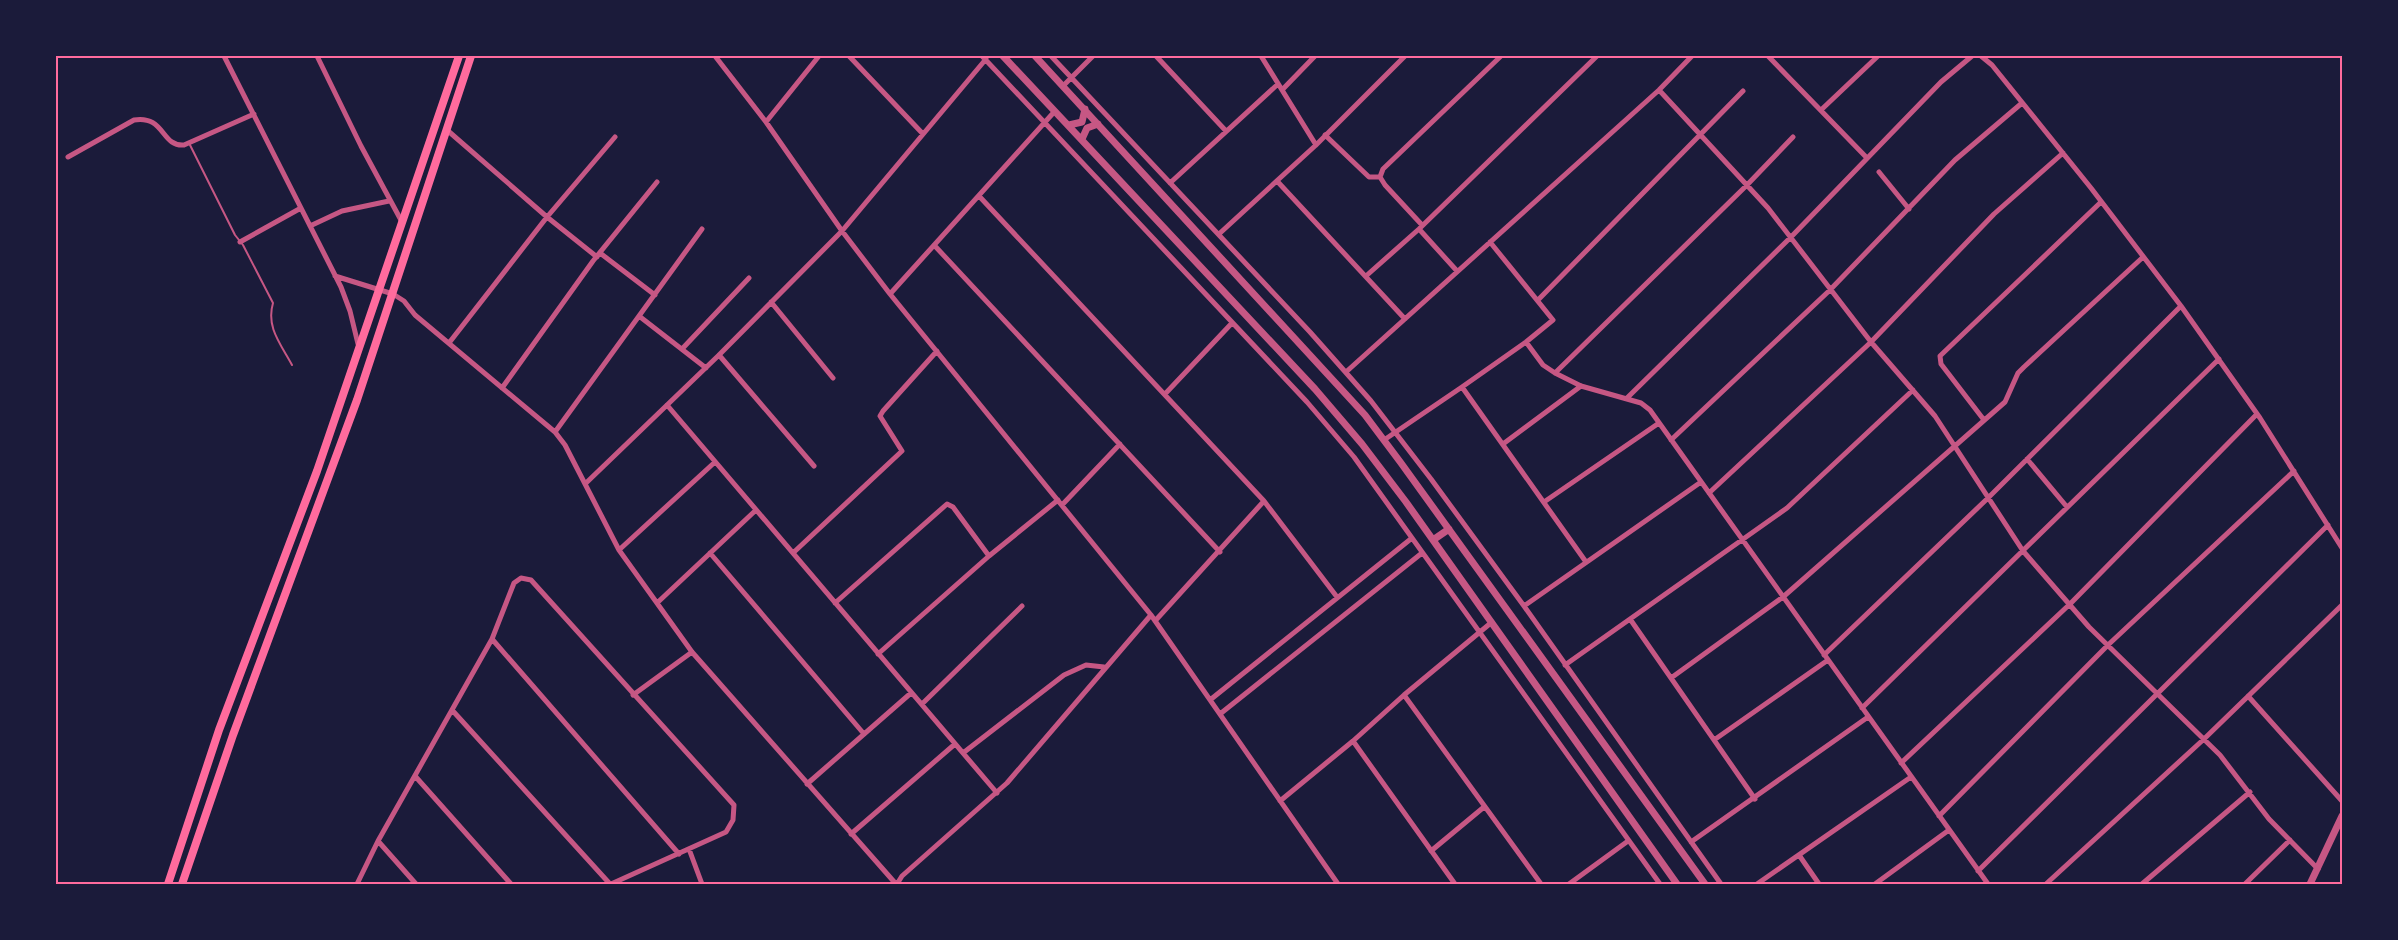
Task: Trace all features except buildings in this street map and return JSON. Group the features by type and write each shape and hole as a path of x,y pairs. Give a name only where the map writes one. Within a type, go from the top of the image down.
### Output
{"main road":[{"path":"168,885 219,730 317,471 459,56"},
{"path":"182,885 233,735 357,400 471,56"}],"street":[{"path":"224,56 335,276 350,311 359,349"},
{"path":"317,56 402,222"},
{"path":"714,56 766,122 842,231 890,294 1155,621 1338,885"},
{"path":"766,122 819,56"},
{"path":"849,56 923,134"},
{"path":"1003,56 1321,396 1368,452 1492,622 1677,885"},
{"path":"1035,56 1323,368 1384,440 1705,885"},
{"path":"1051,56 1346,372 1395,432 1524,606 1721,885"},
{"path":"1063,86 1093,56"},
{"path":"1156,56 1226,131"},
{"path":"1282,90 1315,56"},
{"path":"1219,234 1316,145 1405,56"},
{"path":"1380,177 1383,169 1501,56"},
{"path":"1366,276 1597,56"},
{"path":"1346,372 1659,90 1692,56"},
{"path":"1768,56 1867,158"},
{"path":"1774,61 1779,56"},
{"path":"1821,110 1878,56"},
{"path":"1627,398 1791,237 1941,82 1972,56"},
{"path":"1981,56 2063,153 2181,306 2258,414 2343,548"},
{"path":"585,484 719,356 842,231 984,57 1307,402 1354,457 1660,885"},
{"path":"1261,57 1316,145"},
{"path":"1170,183 1278,84"},
{"path":"1659,90 1747,185 1791,237 1870,342 1913,390 1955,445 2023,550 2108,645 2204,739 2250,792 2269,819 2318,869"},
{"path":"1538,300 1743,92"},
{"path":"1671,440 1830,290 1955,160 2022,103"},
{"path":"1069,125 1082,122 1085,116 1084,109"},
{"path":"890,294 1055,111"},
{"path":"69,158 134,120 145,118 155,123 172,144 178,146 254,114"},
{"path":"1082,139 1087,128 1098,124"},
{"path":"447,130 547,217 655,295"},
{"path":"1325,135 1369,177 1380,177"},
{"path":"449,344 547,217 615,137"},
{"path":"1555,373 1793,137"},
{"path":"1709,493 1870,342 1994,214 2063,153"},
{"path":"1879,172 1909,209"},
{"path":"1380,177 1457,271"},
{"path":"1277,181 1405,319"},
{"path":"502,388 598,255 657,182"},
{"path":"979,196 1264,501 1337,597"},
{"path":"310,226 342,211 390,201"},
{"path":"1984,420 1941,364 1940,356 2102,202"},
{"path":"240,242 301,208"},
{"path":"555,432 702,229"},
{"path":"1384,440 1552,322 1553,318 1490,242"},
{"path":"934,245 1220,552"},
{"path":"1671,678 1783,597 1984,420 2009,396 2018,373 2142,258"},
{"path":"335,276 393,294 555,432 565,446 619,550 692,652 896,885 902,876 997,793 1150,615"},
{"path":"682,349 749,278"},
{"path":"771,302 833,378"},
{"path":"1714,740 1826,658 2181,306"},
{"path":"639,316 706,368"},
{"path":"1165,394 1232,322"},
{"path":"1526,342 1544,365 1555,373 1581,386 1641,403 1650,410 1988,885"},
{"path":"793,553 902,451 880,416 937,351"},
{"path":"719,356 814,465"},
{"path":"1862,708 2219,359"},
{"path":"1503,444 1581,386"},
{"path":"1462,387 1586,562"},
{"path":"1565,665 1787,508 1913,390"},
{"path":"667,405 997,793"},
{"path":"1901,763 2071,603 2258,414"},
{"path":"1544,502 1659,423"},
{"path":"878,654 989,556 1060,503 1120,444"},
{"path":"2027,459 2067,507"},
{"path":"619,550 715,462"},
{"path":"1939,816 2108,645 2294,471"},
{"path":"1524,606 1701,482"},
{"path":"1155,621 1264,501"},
{"path":"835,603 947,504 953,507 989,556"},
{"path":"657,603 756,510"},
{"path":"1978,871 2328,525"},
{"path":"1433,540 1449,529"},
{"path":"1210,700 1412,538"},
{"path":"710,553 864,734"},
{"path":"1220,714 1422,553"},
{"path":"357,885 378,841 492,639 514,583 521,578 531,580 734,805 733,820 726,832 611,885 452,710"},
{"path":"2046,885 2204,739 2343,605"},
{"path":"921,704 1022,606"},
{"path":"1630,619 1755,799"},
{"path":"1280,801 1492,622"},
{"path":"492,639 679,854"},
{"path":"633,695 692,652"},
{"path":"963,753 1065,675 1086,665 1104,667"},
{"path":"807,784 911,693"},
{"path":"1404,695 1540,885"},
{"path":"2248,696 2343,801"},
{"path":"1691,842 1868,717"},
{"path":"1353,741 1455,885"},
{"path":"851,834 955,744"},
{"path":"415,776 511,885"},
{"path":"1757,885 1911,777"},
{"path":"2142,885 2250,792"},
{"path":"1431,851 1484,807"},
{"path":"2310,885 2343,816"},
{"path":"1875,885 1949,830"},
{"path":"2245,885 2290,840"},
{"path":"378,841 416,885"},
{"path":"1569,885 1629,841"},
{"path":"689,849 702,885"},
{"path":"1799,855 1819,885"}],"lane":[{"path":"189,143 273,303 269,315 270,323 292,365"}]}
